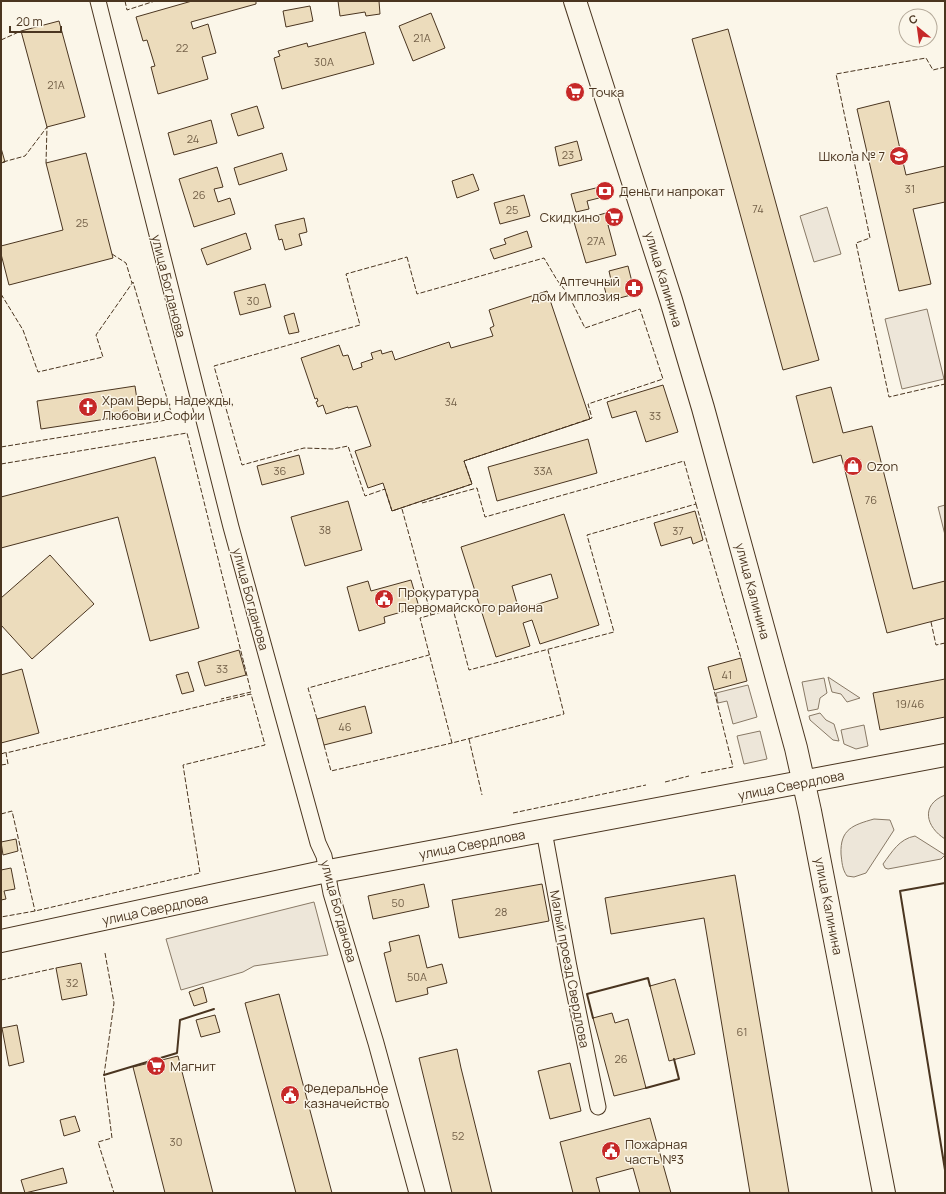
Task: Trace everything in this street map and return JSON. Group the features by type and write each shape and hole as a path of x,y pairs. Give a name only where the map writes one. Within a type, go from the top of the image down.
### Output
{"main road":[{"name":"улица Калинина","path":"575,1 670,295 703,408 804,782 884,1193"},
{"name":"улица Свердлова","path":"1,941 326,872 945,755"}],"street":[{"name":"улица Богданова","path":"98,1 231,527 318,843 324,856 326,872 417,1193"},
{"name":"Малый проезд Свердлова","path":"544,831 569,967 598,1107"}],"shaded area":[{"path":"827,207 841,254 814,262 800,216"},
{"path":"927,309 944,379 902,389 885,319"},
{"path":"945,505 945,535 938,507"},
{"path":"828,677 860,698 847,702 841,694 832,692"},
{"path":"824,678 827,693 820,698 818,709 808,711 802,682"},
{"path":"748,685 757,717 733,724 727,701 718,703 716,693"},
{"path":"820,713 826,720 834,724 839,741 833,740 810,720 809,716"},
{"path":"864,725 868,746 856,749 844,744 841,730"},
{"path":"760,731 767,759 744,764 737,736"},
{"path":"945,795 945,839 933,828 928,816 932,804 937,799"},
{"path":"874,819 890,820 894,830 866,873 854,877 847,876 843,868 841,854 841,846 845,834 854,826"},
{"path":"915,836 945,855 941,859 888,869 885,868 883,864 896,847 905,840"},
{"path":"314,902 328,955 254,966 243,972 181,990 166,939"}],"building":[{"path":"192,1 256,1 256,4 191,22 193,29 208,24 216,53 202,57 208,79 158,94 151,67 155,66 147,40 143,41 136,17"},
{"path":"338,1 379,1 380,14 366,16 365,12 340,16"},
{"path":"310,6 313,21 286,27 283,11"},
{"path":"431,13 445,48 413,61 399,26"},
{"path":"59,21 85,117 47,127 21,31"},
{"path":"728,29 819,360 783,370 692,39"},
{"path":"365,32 374,64 282,89 274,58 280,56 278,51 307,43 308,47"},
{"path":"889,101 906,175 945,166 945,202 913,209 931,284 899,291 857,109"},
{"path":"257,106 264,128 238,136 231,114"},
{"path":"211,120 217,143 174,155 168,133"},
{"path":"577,141 582,160 559,166 555,147"},
{"path":"1,148 5,162 1,163"},
{"path":"86,153 113,258 9,285 1,254 1,246 63,230 46,163"},
{"path":"282,153 287,170 239,185 234,168"},
{"path":"217,167 223,187 214,189 218,202 230,198 235,214 194,227 179,179"},
{"path":"473,174 479,190 457,198 452,181"},
{"path":"604,186 607,196 587,201 589,209 576,212 571,194"},
{"path":"524,195 530,216 500,224 494,203"},
{"path":"613,211 616,222 608,225 616,255 586,263 574,222"},
{"path":"304,218 307,232 299,234 302,245 285,250 282,239 279,240 275,225"},
{"path":"527,231 532,247 494,259 490,249 506,244 504,239"},
{"path":"246,233 251,249 207,265 201,249"},
{"path":"628,266 635,294 608,301 603,282 611,280 609,271"},
{"path":"265,284 271,307 240,315 234,292"},
{"path":"547,291 590,419 464,461 472,484 392,511 383,483 368,488 355,451 371,446 357,406 348,407 326,414 323,405 318,407 316,402 318,401 317,398 315,399 301,358 339,345 343,356 348,355 353,370 362,367 361,363 373,359 371,353 381,350 382,354 392,351 395,360 449,342 451,348 493,336 490,328 494,326 489,310"},
{"path":"294,313 299,332 289,334 284,316"},
{"path":"663,385 678,432 646,442 636,411 612,418 607,402"},
{"name":"Храм Веры, Надежды, Любови и Софии","path":"135,386 139,414 41,429 37,401"},
{"path":"831,387 843,433 872,426 913,589 945,581 945,618 887,633 841,455 813,463 796,396"},
{"path":"588,439 597,473 497,501 488,467"},
{"path":"299,455 304,474 262,485 257,466"},
{"path":"155,457 199,628 150,641 118,517 1,548 1,497"},
{"path":"348,501 362,550 305,566 291,517"},
{"path":"695,511 703,540 693,544 691,537 661,546 654,523"},
{"path":"564,514 599,625 540,644 532,620 523,623 530,646 496,657 461,547","holes":["551,574 558,598 519,610 512,586"]},
{"path":"50,555 94,604 32,659 1,625 1,598"},
{"name":"Прокуратура Первомайского района","path":"411,580 419,607 384,617 385,623 359,631 347,587 368,581 371,591"},
{"path":"239,650 246,675 205,686 198,662"},
{"path":"741,658 747,681 714,690 708,667"},
{"path":"22,669 39,733 1,743 1,675"},
{"path":"188,672 194,691 182,694 176,675"},
{"path":"945,679 945,717 880,730 873,693"},
{"path":"365,706 372,733 324,745 317,719"},
{"path":"16,839 18,851 3,855 1,842"},
{"path":"11,868 15,889 4,891 6,899 1,900 1,870"},
{"path":"735,875 789,1193 750,1193 704,918 611,934 605,898"},
{"path":"424,884 429,907 373,919 368,896"},
{"path":"542,884 549,921 459,938 452,900"},
{"path":"419,935 427,968 442,964 447,983 427,988 428,994 396,1002 384,953 391,951 389,942"},
{"path":"81,963 87,995 62,1000 56,968"},
{"path":"675,979 695,1054 669,1061 650,986"},
{"path":"203,987 207,1002 194,1006 189,992"},
{"path":"279,994 332,1193 296,1193 245,1003"},
{"path":"612,1013 615,1023 628,1019 646,1088 614,1096 593,1018"},
{"path":"215,1015 220,1032 201,1037 196,1020"},
{"path":"17,1025 24,1062 9,1066 2,1028"},
{"path":"457,1049 492,1193 452,1193 419,1058"},
{"path":"178,1056 213,1193 165,1193 133,1067"},
{"path":"570,1063 581,1111 550,1119 538,1071"},
{"path":"75,1116 80,1131 64,1136 60,1120"},
{"name":"Пожарная часть №3","path":"650,1118 671,1193 640,1193 633,1168 596,1178 600,1193 573,1193 560,1142"},
{"path":"63,1168 67,1183 25,1193 21,1180"}],"fence":[{"path":"125,1 127,10 155,1"},
{"path":"1,40 21,31"},
{"path":"945,67 933,70 926,58 836,74 870,238 856,243 889,397 945,384"},
{"path":"3,162 25,156 47,127 46,163"},
{"path":"112,254 126,263 132,283"},
{"path":"407,257 417,294 544,258 557,280 568,294 585,328 640,309 663,379 588,404 592,418 464,461 472,484 392,511 385,489 365,496 348,446 333,449 304,448 242,465 214,366 360,325 346,274 407,257"},
{"path":"1,294 23,330 38,372 103,357 96,335 133,282 173,419 1,447"},
{"path":"1,464 187,433 251,692 221,699"},
{"path":"422,503 477,488 485,517 684,461 696,504 587,535 614,632 469,670 453,609 420,618 452,743 564,714 548,650"},
{"path":"696,504 741,658"},
{"path":"402,509 431,615"},
{"path":"931,622 936,645 945,643"},
{"path":"317,719 308,688 429,655"},
{"path":"701,773 733,767 714,690"},
{"path":"1,765 8,764 6,753 251,694 265,745 183,765 200,873 35,911 1,917"},
{"path":"469,739 482,795"},
{"path":"324,745 331,771 452,743"},
{"path":"1,754 7,752"},
{"path":"665,782 689,776"},
{"path":"513,813 646,785"},
{"path":"1,814 12,811 35,911"},
{"path":"105,953 114,1003 104,1075 112,1138 98,1142 114,1193"},
{"path":"1,980 56,968"}],"wall":[{"path":"945,883 900,891 945,1170"},
{"path":"593,1018 587,994 648,978 650,986"},
{"path":"104,1075 177,1053 180,1020 214,1009"},
{"path":"646,1088 679,1079 674,1059"}],"place":[{"name":"Точка","path":"575,92"},
{"name":"Школа № 7","path":"899,156"},
{"name":"Деньги напрокат","path":"605,191"},
{"name":"Скидкино","path":"614,217"},
{"name":"Аптечный дом Имплозия","path":"634,288"},
{"name":"Храм Веры, Надежды, Любови и Софии","path":"88,407"},
{"name":"Ozon","path":"853,466"},
{"name":"Прокуратура Первомайского района","path":"384,599"},
{"name":"Магнит","path":"156,1066"},
{"name":"Федеральное казначейство","path":"290,1095"},
{"name":"Пожарная часть №3","path":"611,1151"}]}
